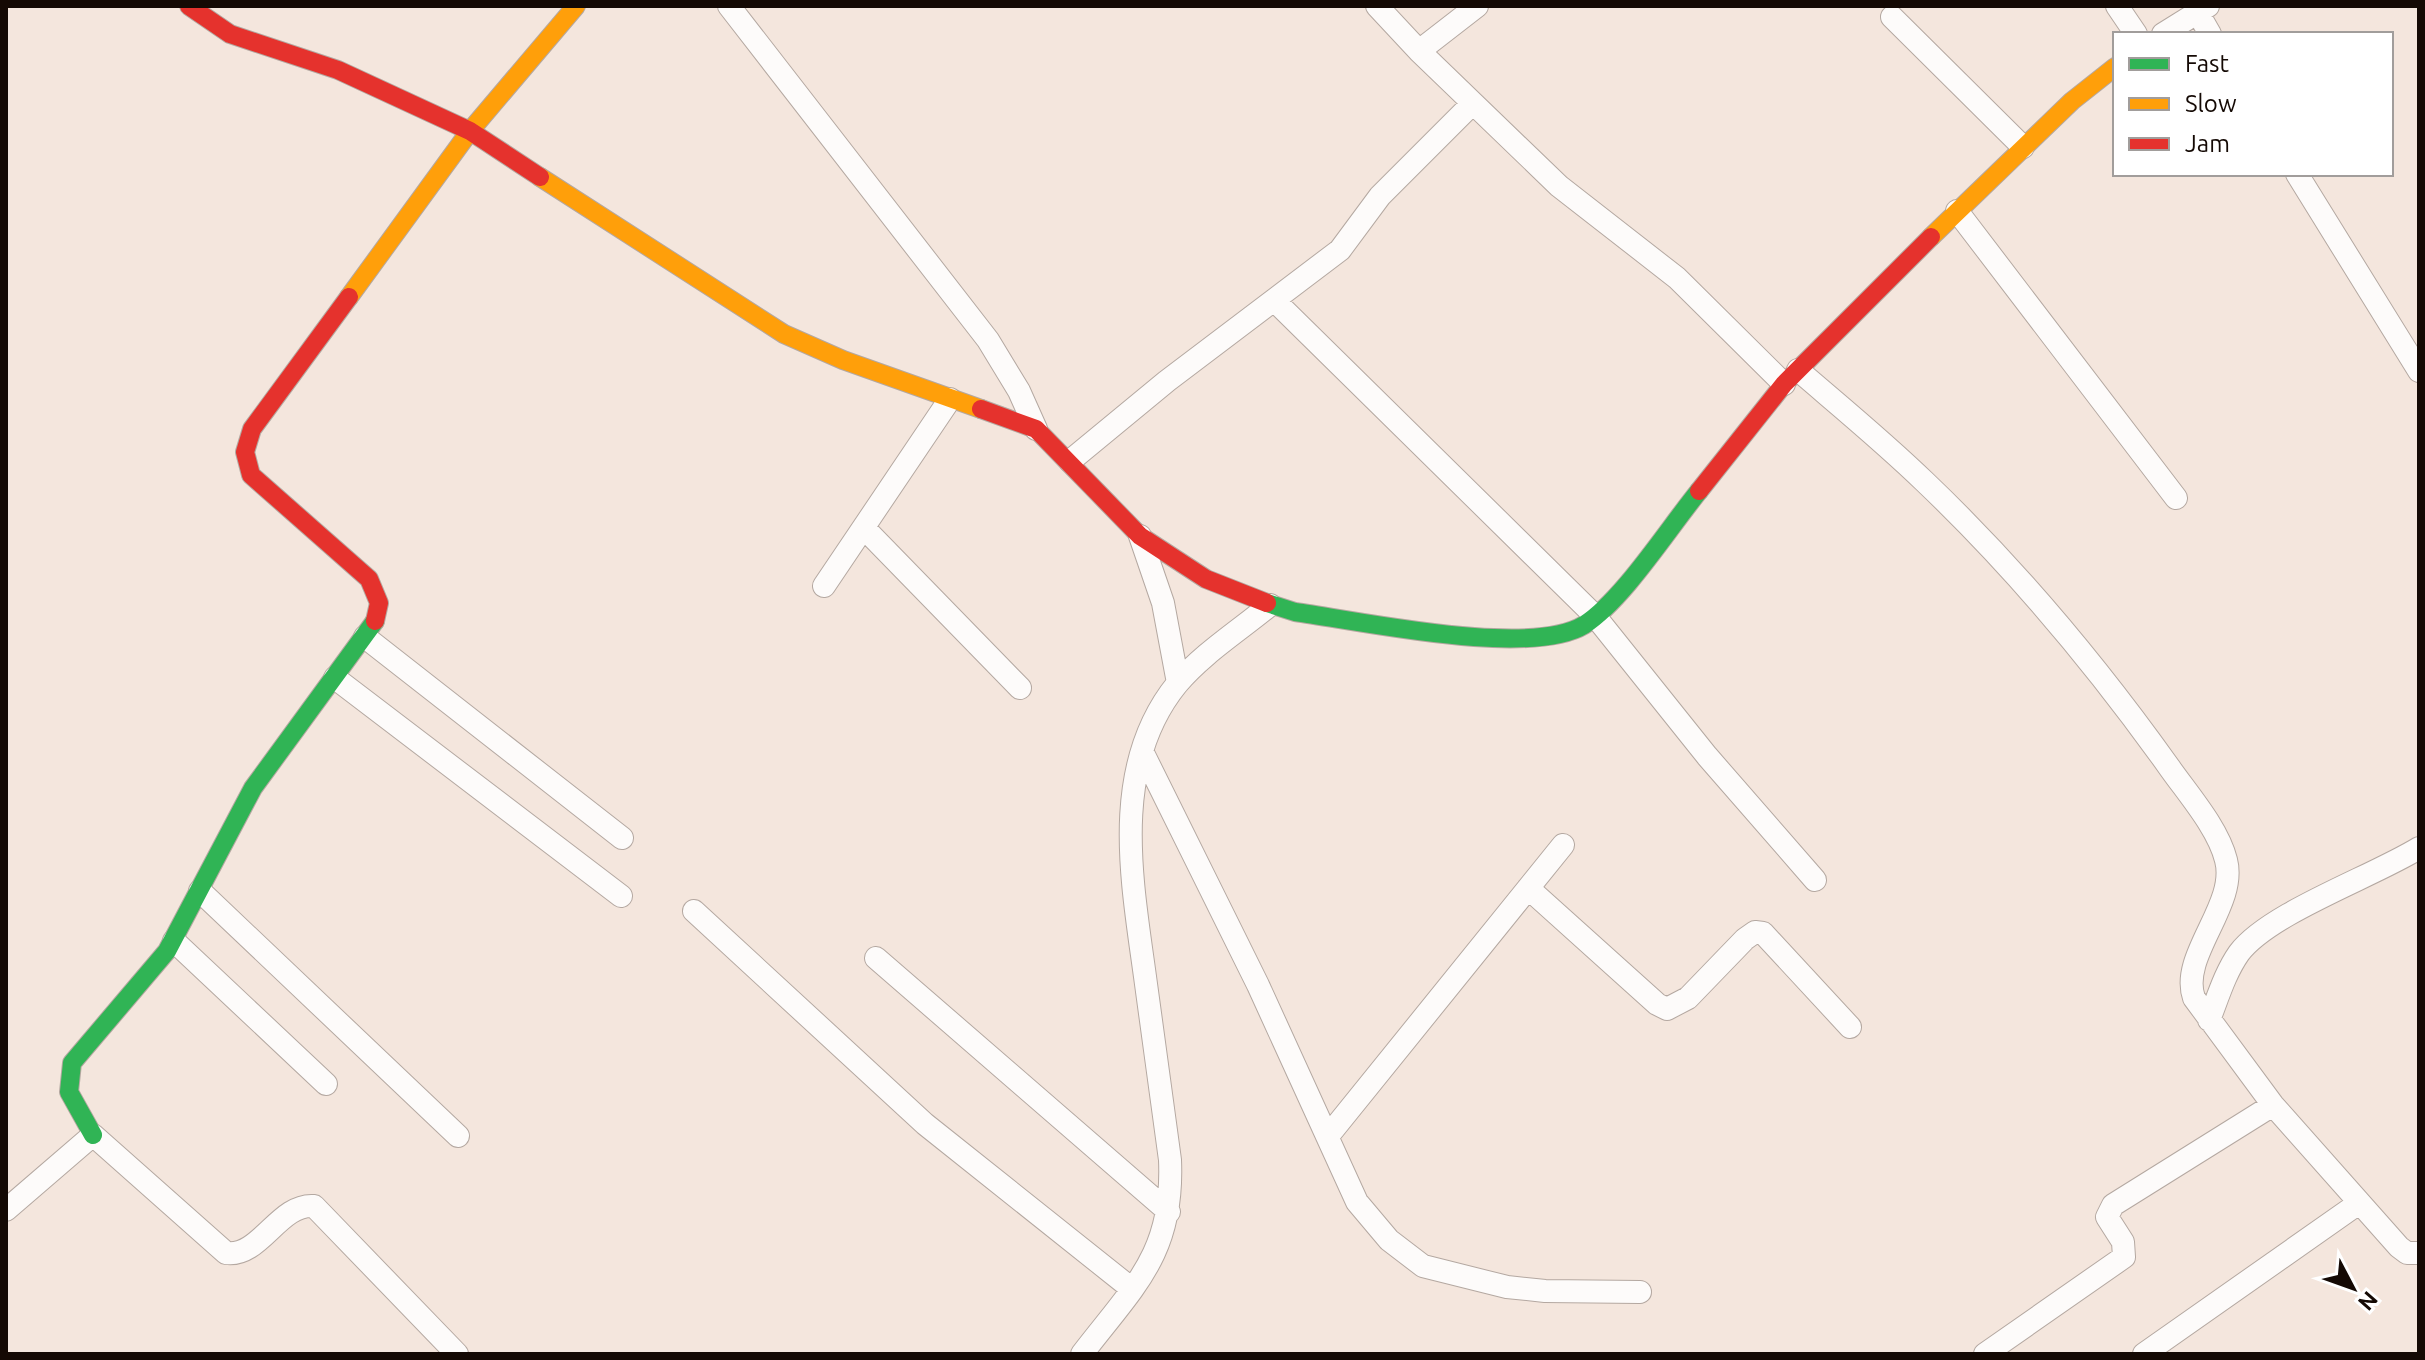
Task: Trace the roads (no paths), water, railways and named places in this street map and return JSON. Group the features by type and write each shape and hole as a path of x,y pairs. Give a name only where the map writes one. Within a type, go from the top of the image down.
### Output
{"street":[{"path":"189,6 230,34 338,70 470,131 755,319 843,360 1036,429"},
{"path":"457,1354 314,1206 294,1211 243,1251 226,1253 93,1135 70,1099 65,1076 85,1045 174,941 253,788 365,637 380,610 380,595 369,579 251,475 243,460 252,429 470,131 576,6"},
{"path":"729,6 988,340 1019,391 1036,429 1140,536 1206,579 1270,605 1295,612 1503,640 1557,637 1595,616 1791,377 2023,147 2113,69"},
{"path":"1377,6 1472,104 1581,206 1689,288 1791,377 1905,462 1978,536 2108,684 2221,844 2227,866 2223,894 2191,977 2194,998 2273,1105 2359,1203 2399,1247 2407,1253 2419,1253"},
{"path":"1419,51 1477,6"},
{"path":"2117,6 2135,32"},
{"path":"2166,32 2203,10 2209,32"},
{"path":"1892,17 2023,147"},
{"path":"1070,461 1167,381 1340,250 1380,196 1472,104"},
{"path":"2298,176 2419,371"},
{"path":"1957,211 2176,498"},
{"path":"1275,301 1595,616 1707,756 1815,880"},
{"path":"824,586 950,399"},
{"path":"864,528 1020,688"},
{"path":"1140,536 1163,603 1178,683"},
{"path":"1082,1354 1155,1254 1169,1212 1170,1160 1131,871 1133,794 1143,753 1152,726 1178,683 1270,605"},
{"path":"365,637 622,838"},
{"path":"335,678 621,896"},
{"path":"1143,753 1357,1202 1389,1240 1423,1266 1524,1290 1640,1292"},
{"path":"1328,1136 1563,845"},
{"path":"2209,1020 2227,972 2239,953 2264,928 2419,848"},
{"path":"1528,888 1657,1004 1667,1009 1688,998 1755,932 1771,939 1850,1027"},
{"path":"200,891 458,1136"},
{"path":"694,911 925,1124 1132,1289"},
{"path":"174,941 326,1084"},
{"path":"876,958 1169,1212"},
{"path":"1985,1354 2124,1257 2123,1242 2107,1217 2113,1205 2273,1105"},
{"path":"6,1210 93,1135"},
{"path":"2144,1354 2359,1203"}]}
